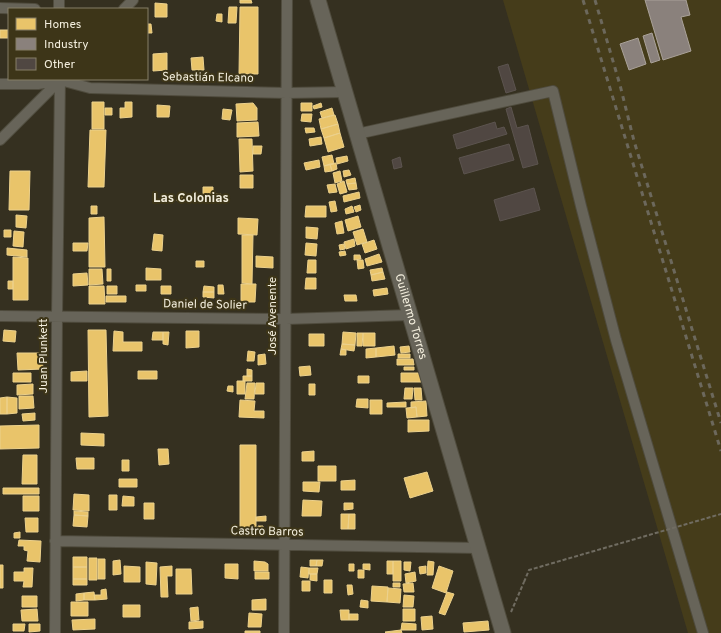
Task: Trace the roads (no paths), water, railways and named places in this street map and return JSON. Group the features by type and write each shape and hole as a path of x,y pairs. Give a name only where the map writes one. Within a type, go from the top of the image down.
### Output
{"main road":[{"name":"Guillermo Torres","path":"318,0 501,627"}],"street":[{"path":"125,8 133,0"},
{"name":"José Avenente","path":"284,633 288,0"},
{"name":"Sebastián Elcano","path":"0,84 38,84 56,80"},
{"path":"0,140 59,80"},
{"name":"Juan Plunkett","path":"55,633 60,80"},
{"name":"Sebastián Elcano","path":"63,80 90,88 287,93 344,92"},
{"path":"357,134 553,91 616,340 703,633"},
{"name":"Daniel de Solier","path":"0,316 286,319 410,315"},
{"name":"Castro Barros","path":"55,541 284,546 478,548"}],"railway":[{"path":"583,0 721,451"},
{"path":"595,0 620,85 634,141 721,423"}],"district":[{"name":"Las Colonias","path":"191,199"}]}
